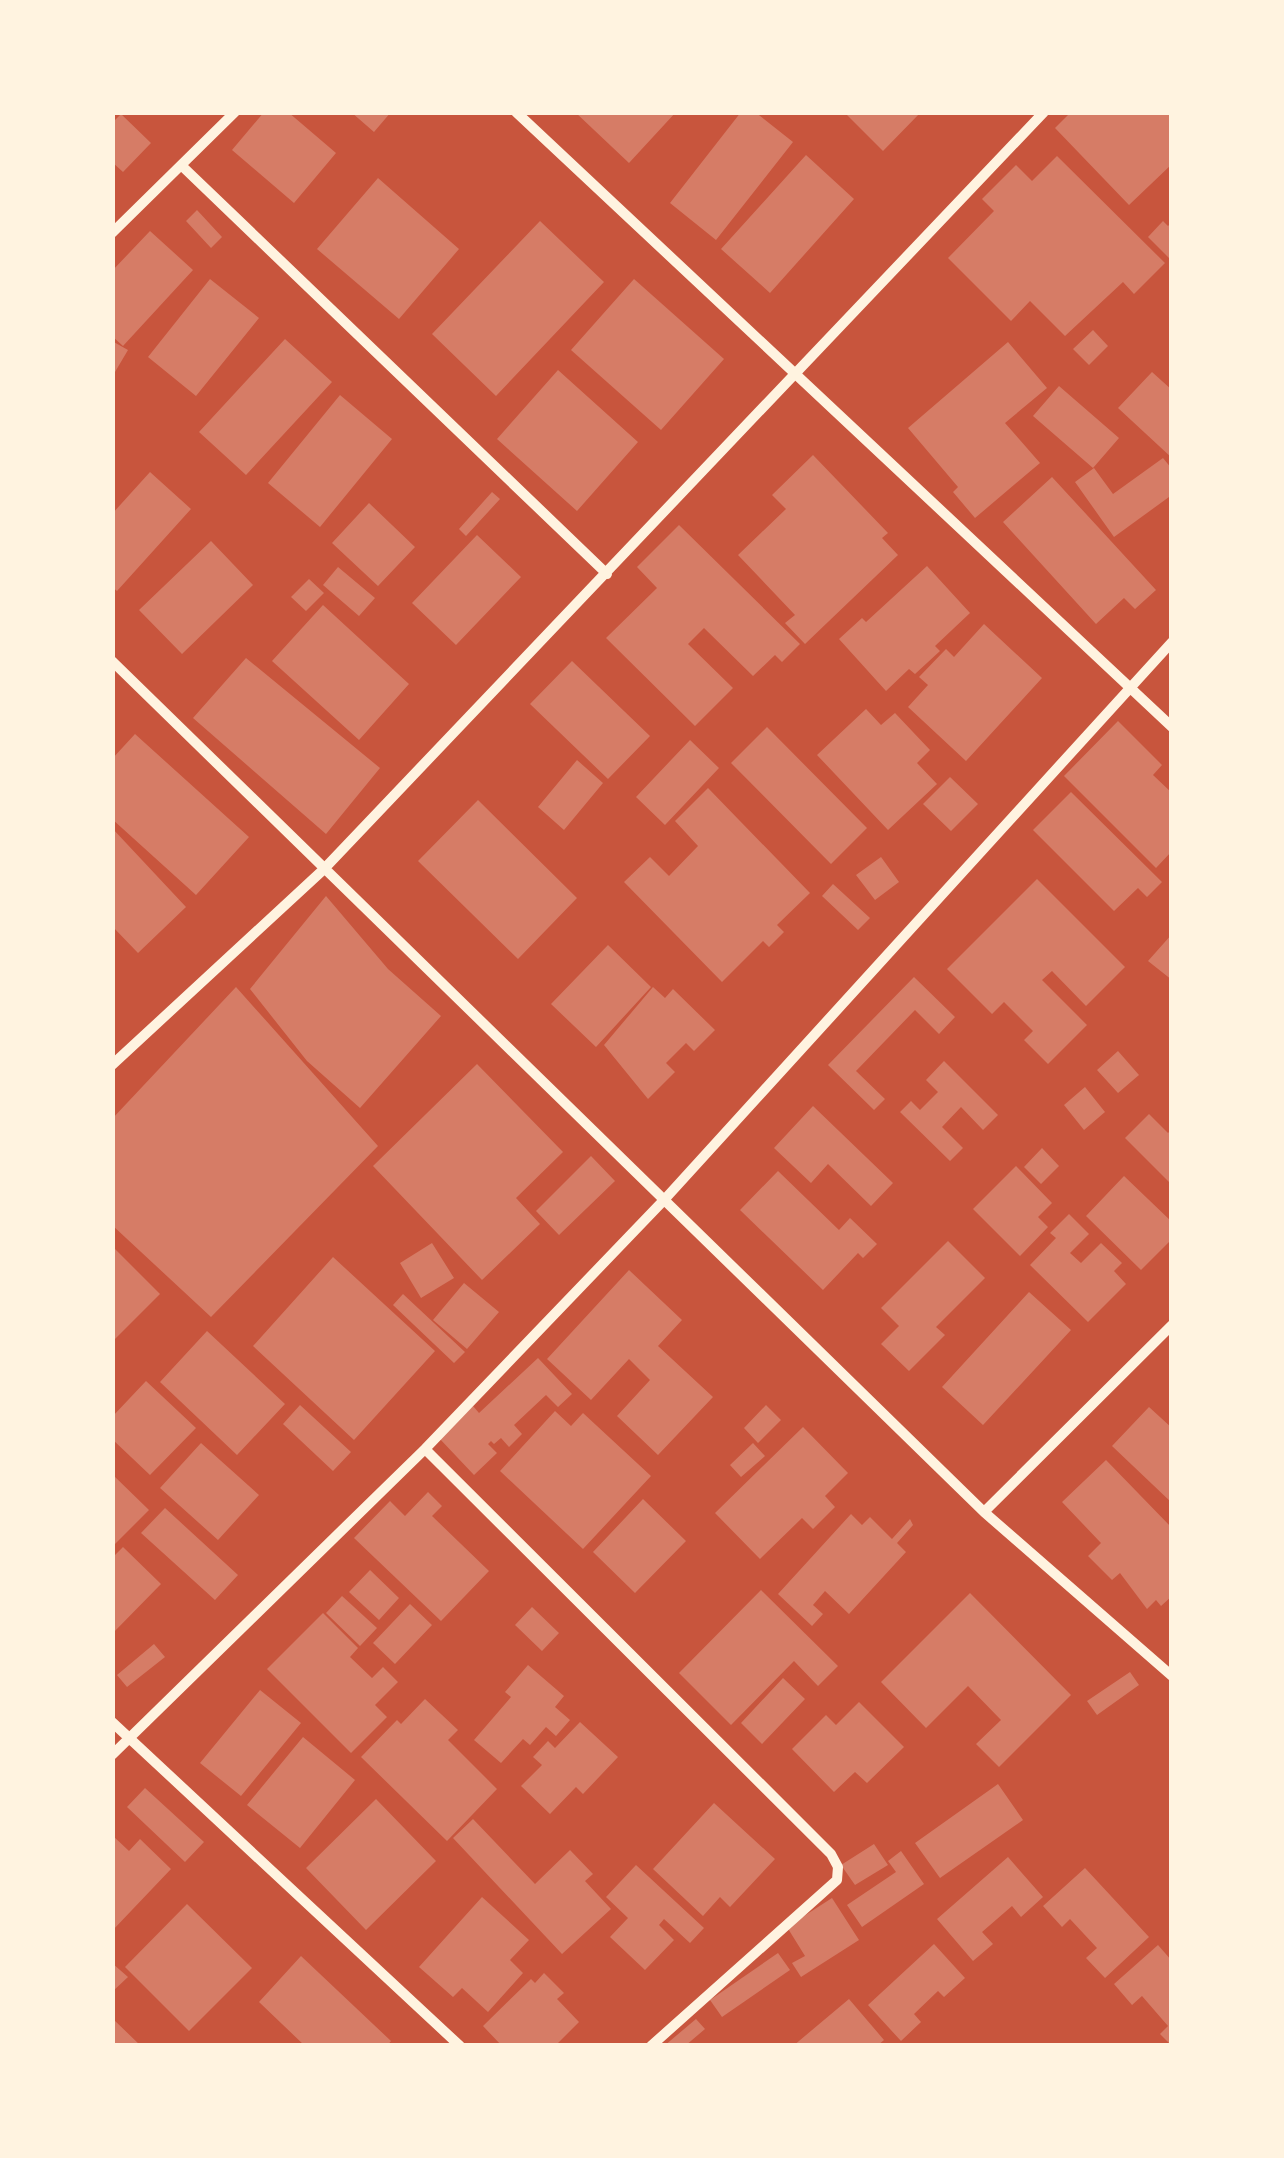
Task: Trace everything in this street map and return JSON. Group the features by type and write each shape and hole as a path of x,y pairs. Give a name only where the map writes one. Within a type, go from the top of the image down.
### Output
{"street":[{"path":"112,233 236,112"},
{"path":"516,112 1172,727"},
{"path":"112,1065 323,870 1044,112"},
{"path":"182,166 607,574"},
{"path":"112,1755 424,1449 664,1200 1172,642"},
{"path":"112,661 984,1512 1172,1676"},
{"path":"984,1512 1172,1325"},
{"path":"424,1449 831,1854 838,1867 837,1880 651,2046"},
{"path":"112,1722 460,2046"}],"building":[{"path":"264,112 288,112 336,153 294,203 232,150"},
{"path":"351,112 391,112 374,132"},
{"path":"575,112 676,112 629,163"},
{"path":"741,112 755,112 793,142 716,240 670,203"},
{"path":"844,112 921,112 883,151"},
{"path":"1071,112 1172,112 1172,164 1129,205 1055,128"},
{"path":"121,114 151,143 123,172 112,162 112,123"},
{"path":"806,155 854,199 770,293 721,249"},
{"path":"1057,156 1165,263 1134,294 1123,282 1065,336 1030,301 1011,321 948,258 994,211 982,199 1016,165 1032,181"},
{"path":"378,178 459,249 399,319 317,249"},
{"path":"197,210 222,237 211,248 186,221"},
{"path":"540,221 604,282 496,396 432,334"},
{"path":"1163,221 1168,226 1172,222 1172,261 1148,237"},
{"path":"150,231 193,270 123,346 112,336 112,271"},
{"path":"210,279 259,318 196,396 148,357"},
{"path":"634,279 724,359 661,430 571,350"},
{"path":"1093,330 1108,346 1089,365 1073,349"},
{"path":"285,339 332,382 246,475 199,432"},
{"path":"112,341 128,350 115,372 112,370"},
{"path":"1008,342 1047,388 1005,423 1040,463 975,518 953,492 958,487 908,428"},
{"path":"558,370 638,442 577,511 497,439"},
{"path":"1152,372 1172,390 1172,458 1118,408"},
{"path":"1059,386 1119,438 1093,468 1033,416"},
{"path":"340,395 392,439 320,527 268,483"},
{"path":"813,455 888,533 882,538 898,555 805,644 785,623 795,615 738,555 786,509 772,495"},
{"path":"1163,458 1172,469 1172,500 1169,497 1114,537 1075,482 1094,468 1113,494"},
{"path":"150,472 191,509 117,591 112,587 112,514"},
{"path":"1052,477 1156,590 1135,609 1124,598 1096,624 1003,522"},
{"path":"492,492 500,499 466,536 459,529"},
{"path":"369,503 415,547 378,586 332,543"},
{"path":"679,525 800,644 782,662 775,655 753,676 704,628 688,644 733,688 695,726 606,638 657,588 637,567"},
{"path":"477,535 521,577 456,645 412,603"},
{"path":"211,541 253,585 182,654 139,610"},
{"path":"927,566 970,613 935,646 940,651 915,674 909,669 886,691 839,639 862,618 866,622"},
{"path":"338,567 375,598 359,616 323,585"},
{"path":"309,579 324,593 306,611 291,597"},
{"path":"323,605 409,684 359,740 272,661"},
{"path":"984,624 1042,678 966,761 908,707 928,685 919,677 946,649 954,657"},
{"path":"246,658 380,768 326,834 193,718"},
{"path":"572,661 650,736 608,779 530,704"},
{"path":"866,709 881,725 895,713 930,750 917,763 937,784 888,830 817,755"},
{"path":"1118,721 1162,765 1153,775 1172,793 1172,851 1156,868 1064,776"},
{"path":"767,727 867,828 831,864 731,763"},
{"path":"135,734 249,837 196,895 112,819 112,759"},
{"path":"690,740 719,768 665,825 636,797"},
{"path":"577,760 603,783 564,830 538,807"},
{"path":"950,777 978,804 951,831 923,804"},
{"path":"708,788 810,893 777,925 784,932 769,947 763,941 722,982 624,882 650,857 669,876 698,846 675,821"},
{"path":"1071,792 1162,882 1147,897 1138,888 1114,911 1033,830"},
{"path":"478,800 577,898 518,959 418,861"},
{"path":"112,828 186,907 138,953 112,926"},
{"path":"881,857 899,882 875,900 856,875"},
{"path":"1037,879 1125,967 1086,1006 1052,971 1042,980 1087,1025 1048,1064 1024,1040 1033,1031 1004,1002 992,1014 947,969"},
{"path":"833,884 870,918 858,930 822,896"},
{"path":"326,896 388,969 441,1016 360,1108 307,1061 250,989"},
{"path":"1172,934 1172,980 1148,961"},
{"path":"608,945 651,987 596,1047 551,1004"},
{"path":"914,977 955,1017 939,1034 915,1010 856,1071 885,1099 874,1110 828,1065"},
{"path":"236,987 378,1146 211,1317 112,1225 112,1119"},
{"path":"653,987 665,998 673,989 715,1030 694,1051 686,1043 666,1063 675,1072 648,1099 604,1045"},
{"path":"1118,1051 1139,1075 1118,1093 1097,1070"},
{"path":"944,1061 998,1115 983,1130 961,1107 942,1127 963,1148 950,1161 900,1112 911,1101 920,1110 938,1092 926,1080"},
{"path":"477,1064 563,1152 516,1198 540,1224 482,1280 373,1166"},
{"path":"1085,1087 1105,1112 1084,1130 1064,1105"},
{"path":"813,1106 893,1183 871,1206 828,1164 811,1183 774,1148"},
{"path":"1149,1114 1168,1133 1172,1129 1172,1185 1125,1138"},
{"path":"1042,1148 1059,1166 1041,1184 1024,1167"},
{"path":"591,1156 615,1181 559,1235 536,1211"},
{"path":"1016,1166 1052,1203 1038,1217 1048,1227 1020,1256 973,1209"},
{"path":"778,1171 839,1230 850,1218 877,1244 863,1258 858,1253 823,1290 740,1210"},
{"path":"1124,1176 1172,1222 1172,1239 1141,1270 1086,1216"},
{"path":"1069,1214 1089,1234 1070,1253 1081,1263 1101,1243 1122,1263 1114,1271 1126,1284 1088,1322 1030,1265 1056,1238 1050,1233"},
{"path":"948,1241 985,1278 936,1327 945,1335 909,1371 881,1344 899,1326 881,1308"},
{"path":"432,1243 454,1278 421,1298 400,1263"},
{"path":"112,1246 160,1294 112,1342"},
{"path":"333,1257 435,1351 354,1440 253,1346"},
{"path":"629,1270 682,1320 658,1346 713,1397 658,1455 617,1416 650,1380 629,1359 591,1400 547,1359"},
{"path":"464,1283 499,1312 467,1349 433,1320"},
{"path":"1029,1292 1071,1330 983,1425 942,1387"},
{"path":"403,1294 465,1352 454,1363 393,1305"},
{"path":"207,1331 285,1404 237,1455 160,1382"},
{"path":"538,1358 572,1394 558,1407 546,1395 514,1425 522,1434 509,1447 501,1438 488,1444 497,1453 474,1475 439,1438 473,1406 479,1413"},
{"path":"146,1381 196,1428 150,1475 112,1439 112,1417"},
{"path":"300,1405 351,1452 333,1471 283,1424"},
{"path":"766,1405 781,1420 758,1443 744,1428"},
{"path":"1149,1407 1172,1428 1172,1503 1112,1446"},
{"path":"555,1411 571,1426 583,1413 651,1476 583,1549 500,1471"},
{"path":"803,1427 848,1473 825,1496 835,1507 813,1529 802,1518 760,1559 715,1513"},
{"path":"201,1443 259,1495 218,1540 160,1488"},
{"path":"753,1443 765,1456 741,1477 730,1465"},
{"path":"1106,1460 1172,1528 1172,1596 1161,1606 1156,1600 1147,1609 1120,1573 1112,1580 1088,1556 1101,1543 1062,1502"},
{"path":"112,1474 149,1510 112,1547"},
{"path":"428,1492 442,1506 432,1516 489,1571 441,1621 354,1538 390,1501 405,1516"},
{"path":"643,1499 686,1541 635,1593 593,1552"},
{"path":"165,1508 238,1575 215,1600 141,1533"},
{"path":"851,1514 862,1525 870,1517 892,1539 910,1519 913,1525 897,1543 906,1552 849,1614 825,1591 813,1605 823,1614 812,1626 778,1594"},
{"path":"123,1547 161,1584 112,1634 112,1558"},
{"path":"370,1570 399,1598 379,1620 349,1592"},
{"path":"761,1590 838,1666 818,1686 794,1661 731,1725 679,1673"},
{"path":"970,1593 1071,1695 999,1767 976,1744 1001,1720 968,1686 926,1728 881,1682"},
{"path":"342,1596 377,1628 360,1646 326,1613"},
{"path":"410,1604 432,1625 395,1664 373,1643"},
{"path":"532,1607 559,1633 542,1651 515,1625"},
{"path":"323,1613 358,1648 350,1657 372,1678 383,1667 398,1682 375,1705 387,1717 351,1753 267,1669"},
{"path":"154,1644 165,1657 127,1687 117,1675"},
{"path":"528,1665 564,1696 555,1707 570,1720 556,1736 546,1727 530,1745 523,1739 501,1763 474,1740 511,1697 505,1692"},
{"path":"1130,1672 1139,1685 1097,1715 1087,1701"},
{"path":"783,1678 805,1699 762,1744 741,1723"},
{"path":"260,1690 301,1723 241,1796 200,1763"},
{"path":"425,1699 458,1730 448,1740 497,1789 447,1841 361,1757 397,1720 401,1724"},
{"path":"859,1702 904,1747 867,1783 855,1772 834,1792 792,1749 826,1715 836,1725"},
{"path":"580,1722 618,1757 583,1794 576,1787 550,1814 521,1786 542,1765 533,1757 548,1741 555,1748"},
{"path":"303,1737 355,1780 300,1848 247,1805"},
{"path":"998,1784 1023,1820 940,1878 915,1843"},
{"path":"145,1788 204,1842 185,1862 127,1807"},
{"path":"376,1799 436,1861 366,1930 306,1868"},
{"path":"714,1803 775,1859 730,1907 720,1897 703,1916 653,1869"},
{"path":"473,1819 535,1884 570,1850 593,1874 585,1881 611,1909 562,1954 453,1838"},
{"path":"112,1835 129,1851 140,1839 171,1869 112,1931"},
{"path":"874,1844 888,1865 855,1885 841,1865"},
{"path":"901,1851 924,1884 862,1927 847,1905 896,1872 888,1861"},
{"path":"1008,1857 1043,1897 1021,1917 1012,1906 982,1932 993,1944 973,1961 937,1919"},
{"path":"636,1865 704,1928 690,1943 664,1919 659,1925 674,1940 645,1970 610,1937 628,1918 606,1897"},
{"path":"1085,1868 1149,1937 1105,1978 1086,1958 1097,1948 1070,1919 1062,1927 1043,1906"},
{"path":"482,1897 529,1940 510,1960 523,1973 488,2012 462,1988 453,1997 419,1967"},
{"path":"832,1898 859,1940 801,1977 792,1963 805,1956 787,1927"},
{"path":"187,1904 252,1968 189,2031 125,1967"},
{"path":"934,1944 965,1978 944,1997 938,1991 914,2014 921,2022 901,2041 868,2005"},
{"path":"1158,1945 1172,1961 1172,2046 1160,2034 1168,2026 1142,1996 1132,2005 1114,1984"},
{"path":"778,1953 790,1970 722,2017 710,2000"},
{"path":"301,1956 391,2041 387,2046 305,2046 259,2002"},
{"path":"112,1963 128,1977 112,1992"},
{"path":"544,1973 564,1993 557,1999 579,2022 555,2046 502,2046 483,2026 531,1979 535,1983"},
{"path":"849,1999 884,2040 877,2046 793,2046"},
{"path":"112,2018 141,2046 112,2046"},
{"path":"696,2019 705,2029 685,2046 664,2046"}]}
